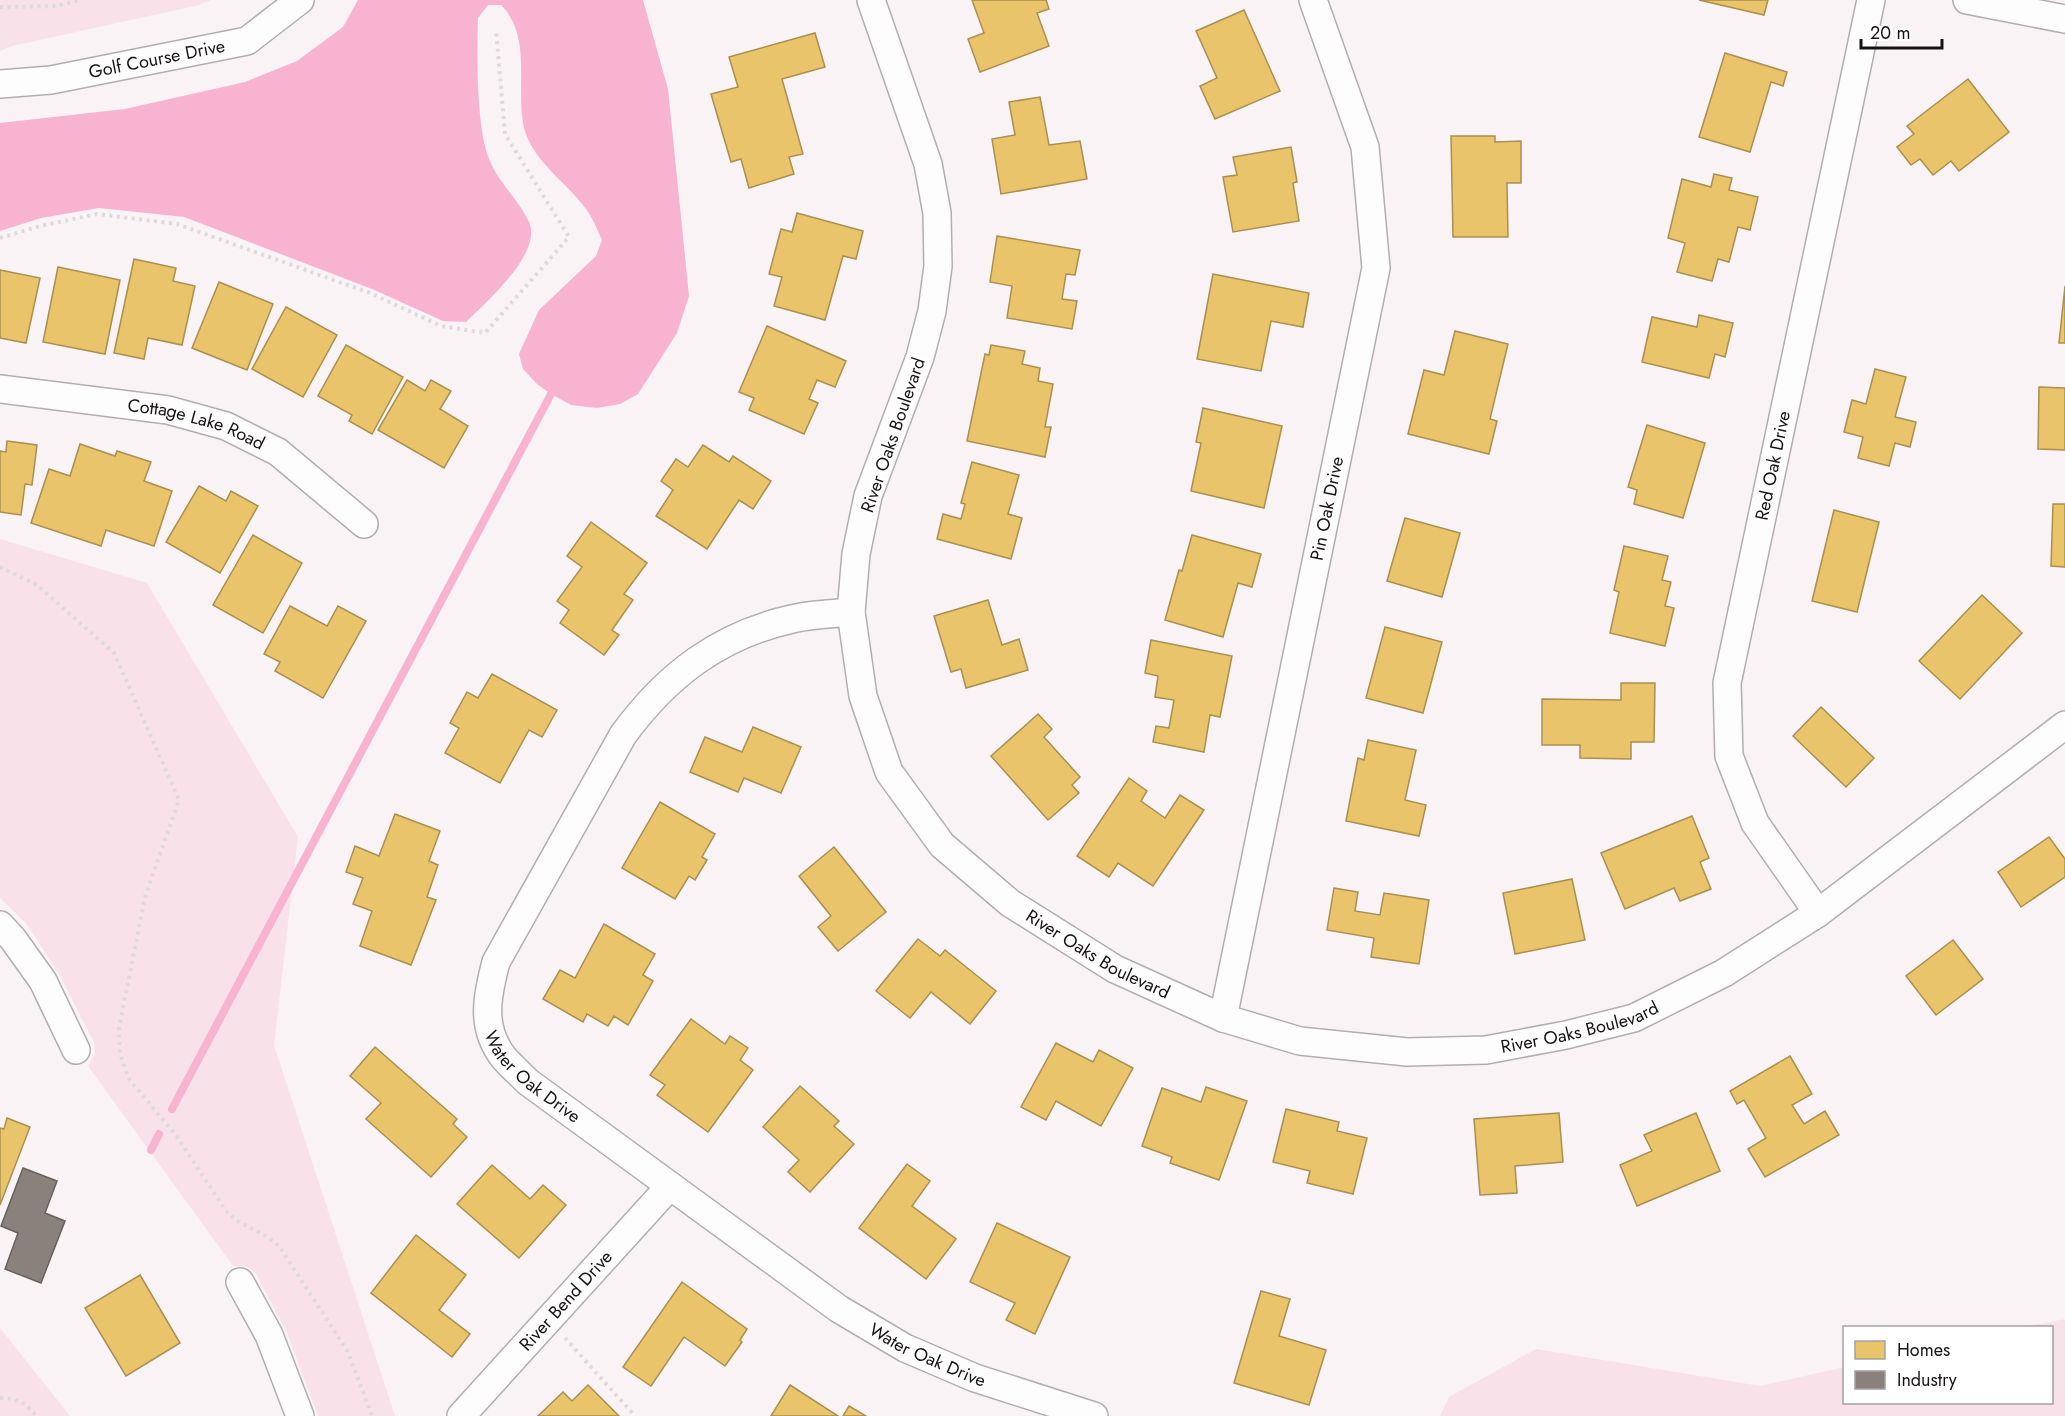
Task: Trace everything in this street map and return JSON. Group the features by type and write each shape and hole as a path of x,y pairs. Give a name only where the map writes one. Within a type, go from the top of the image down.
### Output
{"street":[{"name":"Golf Course Drive","path":"0,84 51,80 247,41 300,0"},
{"name":"River Oaks Boulevard","path":"871,0 928,164 937,213 938,266 932,311 920,357 868,496 856,554 851,612 862,696 890,772 942,844 1010,903 1115,969 1223,1018 1300,1041 1407,1052 1486,1050 1566,1035 1634,1018 1724,973 1818,913 2065,725"},
{"name":"Pin Oak Drive","path":"1223,1018 1376,268 1365,147 1313,0"},
{"name":"Red Oak Drive","path":"1818,913 1755,823 1729,756 1727,683 1871,0"},
{"path":"1967,0 2065,20"},
{"name":"Cottage Lake Road","path":"0,389 168,410 226,426 278,452 364,524"},
{"name":"Water Oak Drive","path":"851,612 793,618 746,632 711,650 666,684 642,708 623,735 496,962 487,995 489,1029 503,1057 528,1082 838,1309 905,1348 975,1378 1094,1416"},
{"path":"0,925 43,981 76,1050"},
{"name":"River Bend Drive","path":"461,1416 670,1186"},
{"path":"240,1282 269,1335 300,1416"}],"path":[{"path":"0,7 57,6 79,0"},
{"path":"0,237 97,214 177,224 370,293 441,326 484,333 569,237 505,134 496,30"},
{"path":"0,567 37,585 114,653 179,800 145,897 118,1028 120,1054 129,1079 178,1138 226,1211 237,1221 268,1237 279,1246 348,1352 372,1416"},
{"path":"549,1319 634,1416"},
{"path":"0,1398 14,1398 27,1405 36,1416"}],"shaded area":[{"path":"0,0 211,0 199,5 12,46 0,51"},
{"path":"358,0 643,0 668,89 689,296 677,333 638,394 620,404 597,408 571,405 537,384 523,369 519,354 539,310 596,256 602,240 592,218 582,204 544,164 529,141 522,113 521,64 517,32 511,18 501,5 488,5 478,18 478,90 482,128 489,159 525,214 531,234 528,248 510,276 466,322 443,321 372,289 184,217 99,208 41,218 0,231 0,123 125,109 245,82 297,61 343,27"},
{"path":"0,539 147,583 298,837 274,1045 395,1416 318,1416 287,1333 255,1272 245,1266 233,1266 88,1066 95,1054 94,1042 59,974 26,923 0,898"},
{"path":"2065,1319 2065,1416 1440,1416 1449,1397 1536,1349 1760,1386 1843,1367 1843,1404 2053,1404 2053,1326 2030,1326"},
{"path":"0,1328 70,1416 0,1416"}],"building: Homes":[{"path":"972,0 1046,0 1049,9 1037,13 1049,46 980,72 968,39 984,33"},
{"path":"1699,0 1768,0 1764,15"},
{"path":"1244,10 1280,91 1215,119 1200,86 1217,78 1196,31"},
{"path":"815,33 825,67 782,79 803,154 789,157 794,174 749,188 741,159 731,162 711,94 738,87 729,57"},
{"path":"1725,53 1787,72 1783,86 1771,82 1750,152 1699,137"},
{"path":"1968,79 2009,132 1959,171 1951,161 1933,175 1920,159 1911,165 1897,147 1914,134 1907,126"},
{"path":"1040,97 1049,145 1080,141 1087,179 1001,194 992,139 1015,135 1009,102"},
{"path":"1451,136 1495,136 1495,142 1521,141 1521,183 1507,183 1508,237 1453,237"},
{"path":"1291,147 1297,182 1293,183 1299,221 1233,232 1223,177 1237,175 1233,157"},
{"path":"1714,174 1732,178 1729,190 1758,197 1750,230 1738,227 1729,262 1718,259 1712,281 1677,272 1685,243 1668,238 1682,179 1711,187"},
{"path":"797,213 863,231 856,259 843,256 825,320 774,306 782,277 769,274 781,229 792,232"},
{"path":"997,236 1080,250 1075,275 1066,274 1062,299 1077,301 1072,329 1007,318 1012,286 990,282"},
{"path":"134,259 176,268 173,281 195,286 182,345 148,338 144,359 114,353"},
{"path":"58,267 120,280 105,354 43,342"},
{"path":"0,270 40,278 26,343 0,338"},
{"path":"1213,274 1309,293 1303,327 1271,321 1261,371 1197,359"},
{"path":"219,282 273,304 247,370 192,348"},
{"path":"2065,286 2065,343 2059,343"},
{"path":"286,307 337,335 303,397 252,369"},
{"path":"1699,315 1733,323 1725,357 1715,354 1709,378 1642,362 1652,317 1697,327"},
{"path":"767,326 846,361 835,387 817,380 809,399 818,403 804,434 749,410 754,398 739,392"},
{"path":"1455,331 1508,344 1490,419 1497,421 1489,454 1408,434 1424,370 1444,375"},
{"path":"346,345 403,377 372,434 349,421 352,415 318,396"},
{"path":"991,345 1025,351 1022,364 1040,368 1038,381 1053,384 1045,427 1051,427 1045,457 967,441 985,354 989,355"},
{"path":"1875,369 1906,377 1895,417 1916,422 1910,447 1895,443 1889,466 1858,458 1863,437 1844,432 1852,400 1866,404"},
{"path":"407,380 425,391 431,380 451,391 440,409 468,426 444,468 378,430"},
{"path":"2039,387 2065,388 2065,450 2038,449"},
{"path":"1203,408 1282,426 1264,508 1191,491 1201,443 1196,442"},
{"path":"1647,425 1705,443 1683,518 1634,504 1637,490 1628,487"},
{"path":"7,441 37,445 32,485 25,484 21,515 0,512 0,451 6,452"},
{"path":"80,444 115,456 117,451 151,462 144,481 172,491 154,546 106,530 101,546 31,523 49,469 70,476"},
{"path":"703,445 729,462 733,456 771,481 753,509 739,500 707,549 656,516 673,490 661,481 676,459 688,467"},
{"path":"972,462 1019,475 1008,514 1022,518 1011,559 937,539 943,514 961,519 965,504 961,503"},
{"path":"199,486 226,501 231,491 258,506 220,573 166,542"},
{"path":"2053,504 2065,504 2065,567 2051,566"},
{"path":"1834,510 1879,522 1857,612 1812,601"},
{"path":"1405,518 1460,533 1442,597 1387,581"},
{"path":"591,522 647,563 624,594 633,600 612,630 619,635 604,655 560,623 569,610 557,601 582,567 567,556"},
{"path":"253,535 302,563 263,633 213,605"},
{"path":"1192,535 1261,554 1252,587 1238,583 1223,637 1165,620"},
{"path":"1624,546 1668,556 1662,580 1671,582 1665,606 1674,608 1665,646 1610,633 1619,592 1614,590"},
{"path":"1982,595 2022,633 1960,699 1919,661"},
{"path":"988,600 1002,645 1019,639 1028,670 966,688 961,669 951,672 934,616"},
{"path":"290,606 327,626 338,606 366,621 323,698 275,671 280,662 264,654"},
{"path":"1385,627 1442,642 1423,713 1366,698"},
{"path":"1151,640 1232,656 1220,717 1210,715 1204,752 1153,742 1156,726 1169,728 1174,700 1155,697 1158,676 1145,673"},
{"path":"492,674 557,710 542,737 529,730 500,783 445,753 459,728 450,723 467,692 478,698"},
{"path":"1621,683 1655,683 1654,742 1631,742 1631,759 1580,758 1580,745 1542,745 1542,699 1621,700"},
{"path":"1821,707 1874,758 1846,787 1793,736"},
{"path":"1038,714 1052,729 1044,737 1080,777 1072,785 1079,793 1048,820 991,756"},
{"path":"753,727 801,747 781,793 744,778 738,792 690,772 705,737 742,752"},
{"path":"1368,740 1416,750 1405,800 1426,805 1419,836 1346,821 1358,758 1364,760"},
{"path":"1129,778 1147,791 1141,801 1165,818 1180,795 1204,810 1153,886 1118,863 1109,877 1077,856"},
{"path":"660,802 715,834 702,857 707,860 695,880 689,876 675,899 622,868"},
{"path":"395,814 440,831 429,861 438,865 427,897 436,900 411,965 360,946 372,911 353,904 363,878 346,872 355,846 379,856"},
{"path":"1692,816 1709,858 1700,862 1711,889 1680,901 1674,888 1625,909 1601,853"},
{"path":"2049,837 2065,859 2065,877 2021,907 1998,872"},
{"path":"834,847 886,912 838,951 818,927 831,916 799,876"},
{"path":"1572,879 1585,940 1515,954 1503,893"},
{"path":"1334,888 1358,892 1355,911 1380,915 1384,893 1429,900 1419,964 1371,957 1374,938 1327,930"},
{"path":"604,924 655,954 643,975 653,981 628,1025 614,1016 608,1026 587,1014 583,1022 543,999 560,970 575,978"},
{"path":"918,939 940,956 945,950 996,991 970,1024 931,992 910,1018 876,991"},
{"path":"1953,940 1983,979 1936,1015 1906,976"},
{"path":"691,1019 725,1044 730,1036 748,1048 740,1060 753,1070 708,1132 657,1095 665,1085 650,1075"},
{"path":"1056,1043 1093,1062 1099,1050 1133,1068 1101,1126 1056,1101 1046,1120 1021,1107"},
{"path":"375,1047 457,1119 453,1124 467,1137 431,1177 366,1119 381,1103 350,1076"},
{"path":"1790,1056 1812,1094 1792,1105 1804,1124 1825,1111 1839,1135 1765,1177 1748,1149 1766,1138 1744,1100 1737,1104 1730,1091"},
{"path":"800,1086 839,1121 834,1126 854,1144 810,1192 788,1172 799,1160 763,1127"},
{"path":"1206,1087 1247,1101 1219,1180 1170,1163 1172,1157 1142,1146 1162,1088 1201,1102"},
{"path":"1286,1109 1339,1122 1337,1131 1367,1138 1353,1194 1307,1183 1310,1171 1273,1162"},
{"path":"1559,1113 1563,1162 1515,1166 1517,1193 1480,1195 1474,1119"},
{"path":"1696,1113 1720,1171 1637,1206 1620,1165 1652,1151 1644,1135"},
{"path":"7,1118 30,1127 0,1205 0,1128 4,1129"},
{"path":"907,1164 930,1181 912,1206 956,1239 926,1279 859,1228"},
{"path":"492,1165 530,1199 543,1185 566,1205 519,1258 457,1204"},
{"path":"997,1223 1070,1257 1035,1334 1006,1320 1015,1303 970,1282"},
{"path":"416,1235 466,1275 439,1310 470,1334 452,1357 371,1293"},
{"path":"140,1275 180,1343 126,1376 85,1308"},
{"path":"682,1282 747,1329 740,1340 742,1342 725,1366 684,1337 651,1386 623,1367"},
{"path":"1261,1291 1290,1299 1279,1336 1326,1350 1309,1405 1234,1383"},
{"path":"588,1385 619,1416 538,1416 563,1392 572,1401"},
{"path":"790,1385 838,1416 771,1416"},
{"path":"849,1406 866,1416 843,1416"}],"building: Industry":[{"path":"23,1168 57,1181 45,1213 65,1221 41,1283 5,1269 18,1233 1,1226"}],"waterway":[{"path":"172,1109 551,394"},
{"path":"151,1150 159,1134"}]}
